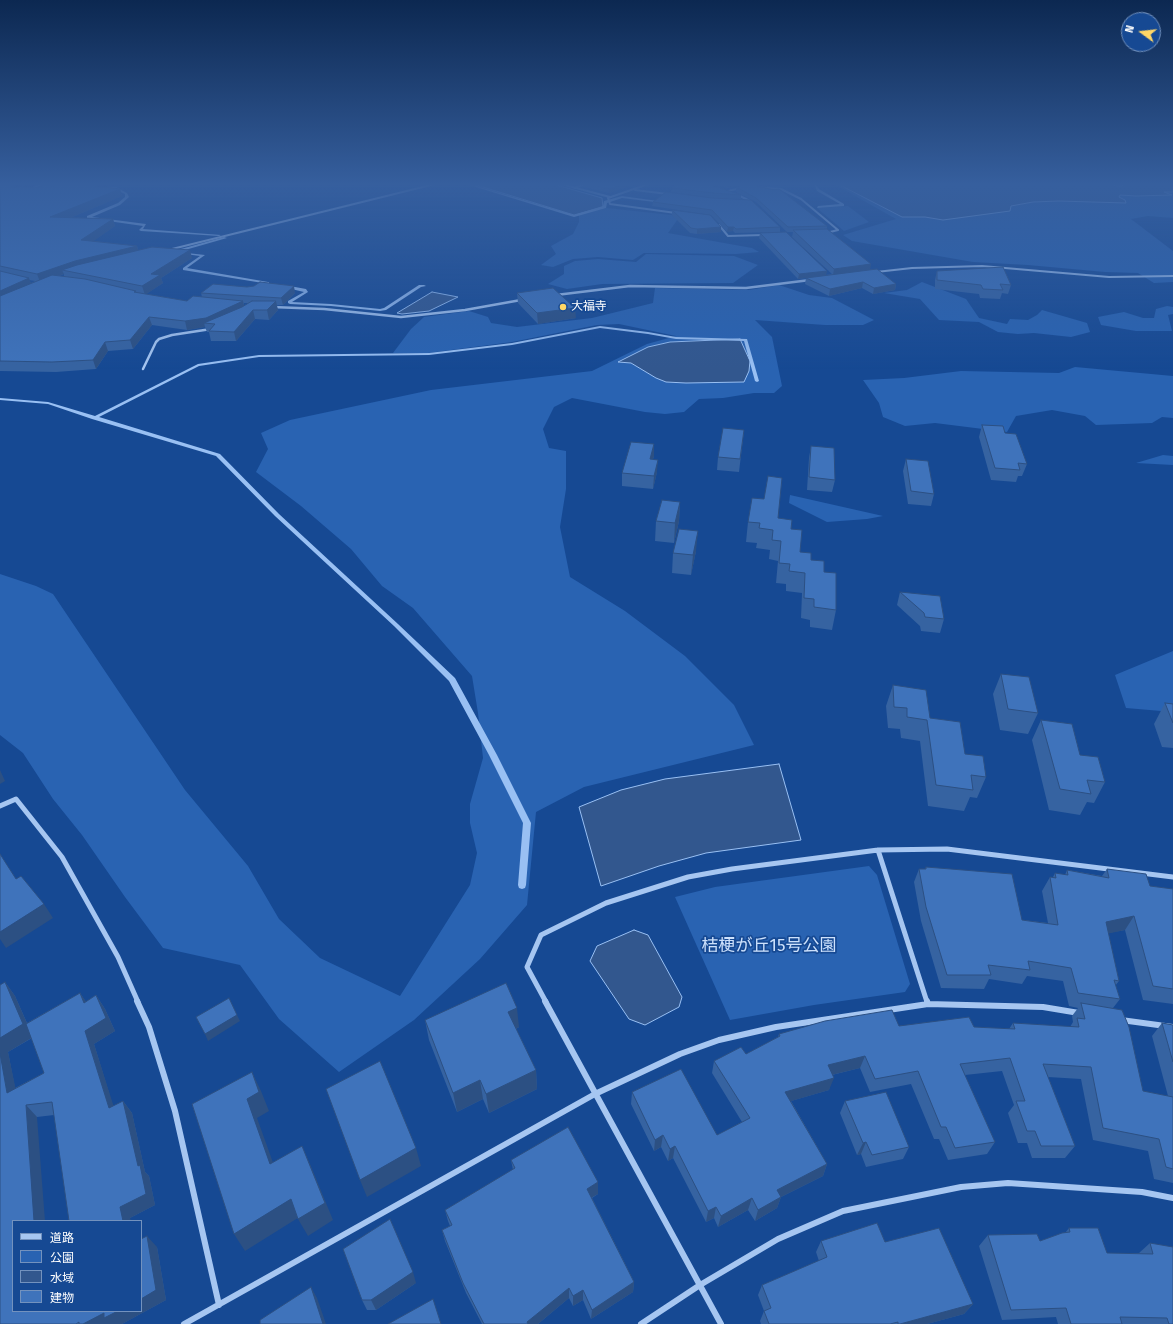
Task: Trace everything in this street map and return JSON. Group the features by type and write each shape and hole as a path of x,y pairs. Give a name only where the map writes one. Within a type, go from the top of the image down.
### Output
{"street":[{"path":"167,250 184,246"},
{"path":"875,272 912,268 982,266 1109,277 1173,276"},
{"path":"551,296 630,286 746,288 817,279"},
{"path":"267,307 324,309 401,317 465,310 528,299"},
{"path":"143,369 156,342 159,339 214,327"},
{"path":"0,806 16,799 62,857 118,957 149,1027 176,1111 219,1305"},
{"path":"721,1324 527,967 541,935 606,903 688,877 740,868 878,850 947,849 970,851 1173,877"},
{"path":"878,850 928,1004"},
{"path":"184,1324 595,1094 680,1054 719,1040 776,1027 928,1004 1044,1007 1083,1013"},
{"path":"1114,1018 1173,1027"},
{"path":"641,1324 700,1285 778,1239 843,1211 961,1187 1008,1183 1142,1192 1173,1198"}],"green space":[{"path":"551,246 740,246 752,248 759,252 736,254 644,253 633,260 598,257 573,259 553,267 541,265 556,254"},
{"path":"880,246 1166,246 1173,251 1173,282 1154,283 1138,273 973,262"},
{"path":"646,254 734,256 758,265 733,283 602,284 567,289 548,284 564,274 564,266 575,261 598,259 636,262"},
{"path":"922,282 966,299 979,318 1007,324 1010,319 1028,320 1042,310 1087,323 1090,332 1071,337 1034,333 1018,334 998,332 979,322 939,320 920,299 884,293 907,290"},
{"path":"779,285 809,295 832,298 874,320 863,325 825,325 755,320 772,337 782,386 774,393 754,393 723,398 699,399 684,412 665,414 645,412 572,398 554,407 543,429 549,448 566,451 566,489 560,527 570,577 625,611 685,656 734,705 754,745 584,787 536,812 527,905 480,959 414,1020 339,1072 279,1019 240,965 163,948 82,835 53,799 23,753 0,735 0,574 36,586 53,594 185,790 248,866 279,919 320,958 400,996 470,885 477,853 470,823 470,804 483,758 472,676 413,608 382,586 351,549 301,506 256,472 268,449 261,433 290,420 431,390 592,371 647,344 676,336 619,324 597,325 512,342 428,353 393,353 411,329 424,317 469,311 488,317 491,323 517,327 592,318 653,303 655,288 749,290","holes":["739,339 750,361 744,382 686,383 666,382 656,378 631,363 619,361 648,347 670,342"]},
{"path":"1167,306 1173,307 1173,314 1168,315 1172,331 1136,331 1101,325 1098,317 1124,312 1143,318 1154,318 1156,309"},
{"path":"1075,367 1173,376 1173,418 1162,417 1152,423 1096,425 1085,416 1052,410 1016,416 1007,432 935,423 905,426 883,417 879,403 863,380 904,378 961,371 1059,373"},
{"path":"1163,455 1173,456 1173,465 1136,463"},
{"path":"790,495 883,516 867,519 827,522 789,503"},
{"path":"1173,651 1173,712 1126,708 1115,675"},
{"name":"桔梗が丘15号公園","path":"869,866 877,875 910,984 905,992 814,1005 730,1020 675,897 715,887"}],"water":[{"path":"432,292 458,297 429,311 402,314 397,313"},
{"path":"740,339 750,361 749,371 744,382 666,382 656,378 631,363 618,362 648,347 670,342"},
{"path":"779,764 801,840 706,853 659,866 601,886 579,807 621,790 665,779"},
{"path":"634,930 648,935 682,997 679,1007 645,1025 629,1019 590,961 597,946"}],"building":[{"path":"0,246 137,246 75,261 37,274 0,266"},
{"path":"772,246 800,246 827,271 799,274"},
{"path":"810,246 848,246 871,264 834,269"},
{"path":"152,247 190,250 151,274 160,275 142,286 62,270 77,265"},
{"path":"1003,267 1011,285 1000,284 1003,290 983,289 981,285 937,280 937,271"},
{"path":"877,269 896,284 874,288 863,282 830,289 806,278"},
{"path":"0,271 29,278 0,291"},
{"path":"52,275 85,279 136,291 134,292 187,301 193,296 243,301 206,318 185,321 149,317 130,340 105,342 93,360 52,362 0,361 0,296"},
{"path":"260,282 294,286 281,298 201,293 213,284 247,287 254,286"},
{"path":"553,288 575,308 537,313 517,293"},
{"path":"252,301 276,301 267,310 253,310 234,332 209,331 215,324 204,323 242,307"},
{"path":"982,425 1003,426 1005,433 1016,434 1027,464 1018,463 1020,470 995,468"},
{"path":"723,428 744,430 740,459 718,457"},
{"path":"631,442 654,444 650,459 658,460 654,476 622,473"},
{"path":"811,446 834,448 835,480 809,477"},
{"path":"906,459 928,461 934,494 911,491"},
{"path":"768,476 782,478 778,518 792,520 791,529 802,530 800,552 811,553 811,560 824,561 824,572 836,573 836,610 814,607 814,599 804,598 805,573 789,571 790,564 779,563 781,541 772,540 773,530 759,528 760,523 748,522 752,498 764,499"},
{"path":"662,500 680,502 675,523 656,521"},
{"path":"679,529 698,531 693,555 673,553"},
{"path":"900,592 940,596 944,619 925,617 924,613"},
{"path":"1001,674 1029,677 1038,713 1008,709"},
{"path":"893,685 926,690 930,718 960,722 965,754 983,756 986,777 971,775 973,790 936,785 927,720 907,717 907,708 894,707"},
{"path":"1165,703 1173,704 1173,723"},
{"path":"1041,720 1072,724 1080,755 1098,757 1105,782 1087,780 1091,794 1060,789"},
{"path":"0,854 16,879 21,876 44,904 0,932"},
{"path":"926,867 1012,874 1022,920 1058,925 1050,877 1056,878 1055,873 1068,875 1067,870 1109,878 1107,869 1146,874 1150,886 1173,889 1173,989 1153,986 1134,916 1106,922 1119,981 1114,980 1120,999 1078,993 1071,968 1028,961 1030,970 988,965 991,975 947,975 926,907 919,869 926,869"},
{"path":"5,982 23,1024 0,1038 0,985"},
{"path":"506,983 517,1008 508,1012 536,1070 486,1094 480,1080 453,1093 425,1020"},
{"path":"80,993 84,1003 96,995 106,1018 85,1031 109,1108 123,1101 146,1194 120,1207 123,1220 69,1220 52,1102 26,1105 34,1220 12,1220 12,1312 116,1312 104,1318 104,1313 83,1324 79,1324 79,1322 76,1324 0,1324 0,1053 7,1093 44,1073 26,1024"},
{"path":"229,998 237,1015 205,1034 196,1017"},
{"path":"1081,1003 1122,1010 1129,1027 1143,1091 1173,1097 1173,1169 1166,1167 1159,1139 1103,1128 1091,1067 1043,1064 1075,1146 1041,1146 1035,1131 1027,1131 1016,1101 1025,1101 1010,1058 960,1064 995,1142 955,1148 946,1127 941,1127 918,1071 875,1079 865,1056 828,1065 834,1078 785,1092 827,1164 777,1190 781,1197 758,1210 752,1198 721,1216 716,1207 708,1211 675,1146 670,1149 663,1135 655,1140 632,1092 681,1069 717,1135 750,1118 714,1061 741,1047 746,1054 780,1036 779,1034 825,1021 892,1010 899,1026 969,1017 974,1027 1015,1029 1013,1023 1079,1027 1077,1018 1085,1019"},
{"path":"1162,1023 1173,1025 1173,1062"},
{"path":"380,1061 416,1148 360,1180 326,1089"},
{"path":"252,1072 259,1092 247,1099 270,1164 302,1146 325,1203 298,1219 291,1199 234,1234 192,1104"},
{"path":"886,1092 909,1147 872,1155 866,1142 863,1143 845,1101"},
{"path":"568,1127 598,1182 587,1189 634,1282 592,1310 583,1290 573,1296 569,1288 527,1322 528,1324 484,1324 463,1283 442,1230 452,1225 445,1210 515,1168 511,1160"},
{"path":"390,1219 413,1272 371,1300 362,1300 343,1249"},
{"path":"877,1223 885,1242 939,1228 973,1304 900,1324 898,1324 898,1322 890,1324 769,1324 764,1311 771,1308 762,1285 827,1257 821,1241"},
{"path":"1069,1228 1098,1228 1107,1253 1153,1254 1150,1243 1173,1247 1173,1324 1169,1324 1167,1318 1120,1317 1122,1324 1071,1324 1066,1308 1011,1310 988,1235 1037,1234 1040,1241 1062,1233 1070,1232"},
{"path":"147,1236 156,1290 142,1298 142,1238"},
{"path":"311,1287 323,1324 260,1324 260,1320"},
{"path":"433,1299 441,1324 388,1324"}],"waterway":[{"path":"196,246 172,252 203,255 184,269 268,283"},
{"path":"284,286 305,290 306,292 289,302 291,303 380,310 385,309 420,286 424,286"},
{"path":"95,417 198,365 259,356 429,354 512,344 600,327 676,338 746,340 757,381"},
{"path":"0,399 48,403 95,417"},
{"path":"95,417 218,455 277,515 396,625 452,680 493,755 527,823 522,885"}],"place":[{"name":"大福寺","path":"563,307"}]}
